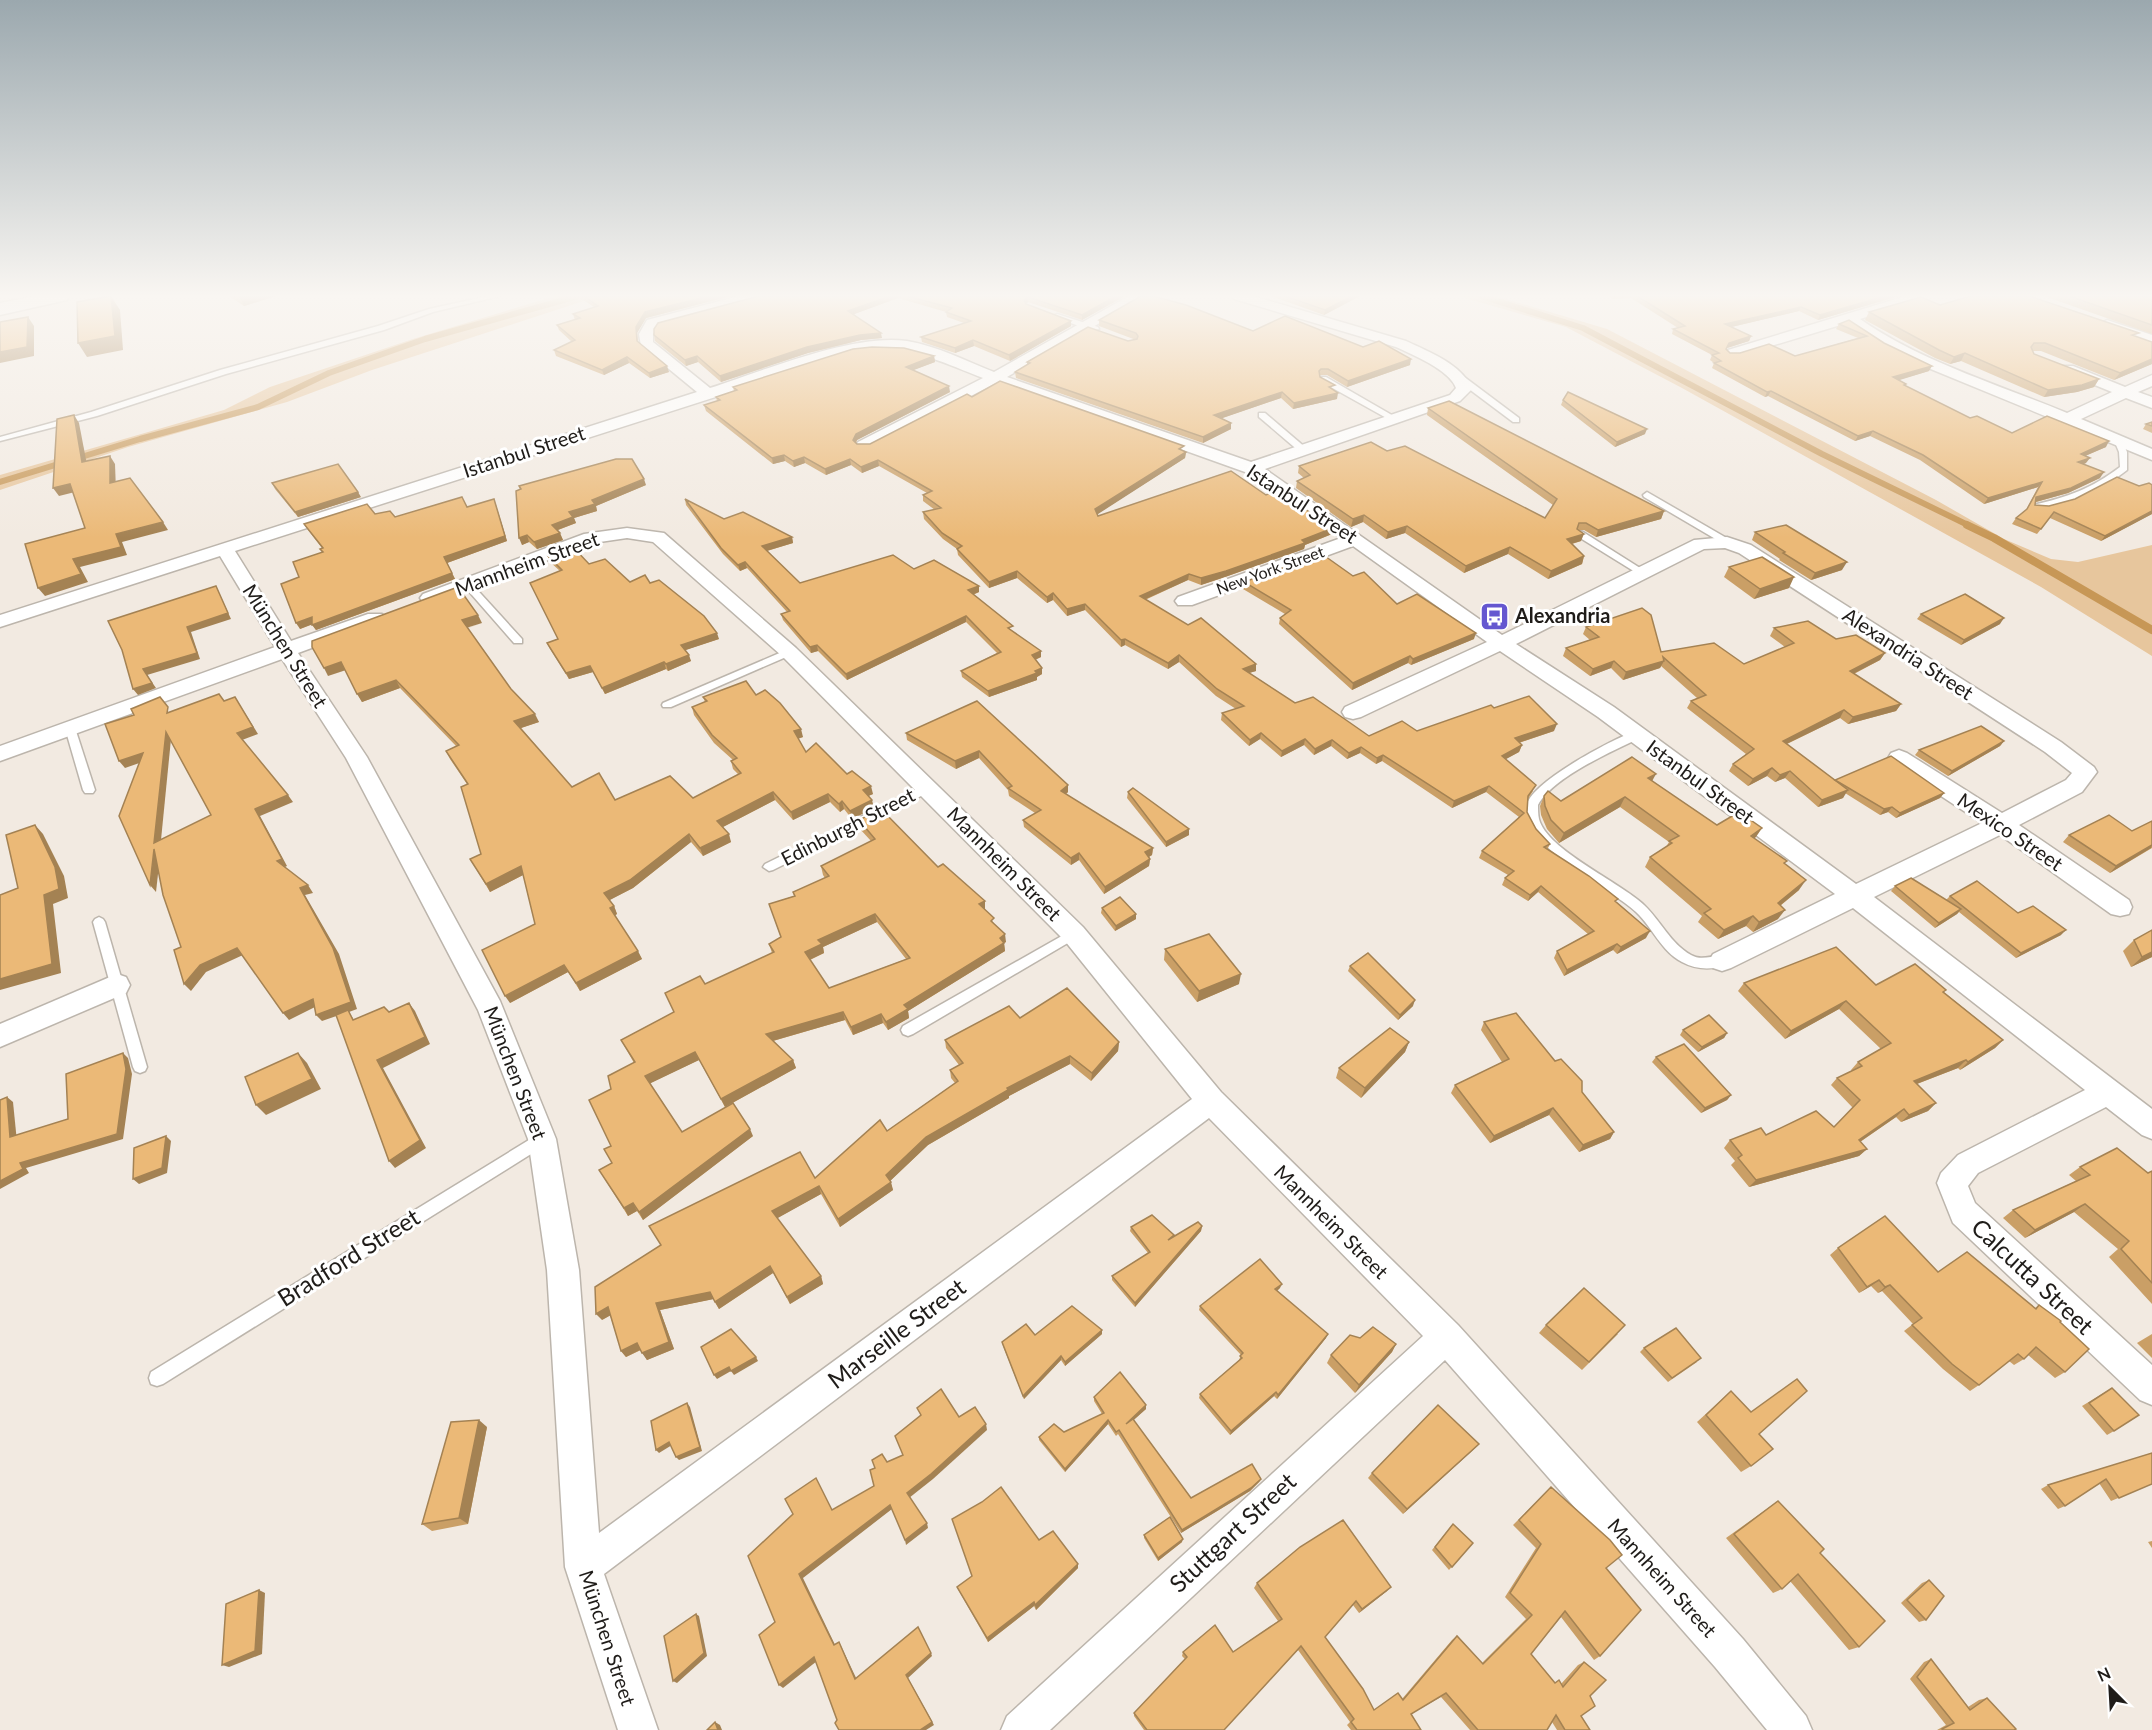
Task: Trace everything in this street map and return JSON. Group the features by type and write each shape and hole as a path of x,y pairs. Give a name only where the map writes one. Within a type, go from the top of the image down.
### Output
{"street":[{"path":"687,377 708,394"},
{"name":"Istanbul Street","path":"0,621 762,377"},
{"path":"864,445 996,377"},
{"name":"Istanbul Street","path":"996,377 1048,398 1251,468 1636,735 1855,896 2152,1126"},
{"path":"1964,377 2069,418 2152,455"},
{"path":"2087,377 2152,403"},
{"path":"1251,468 1455,398 1464,389 1460,378"},
{"path":"2069,418 2128,393 2152,380"},
{"name":"Mannheim Street","path":"0,754 468,585 590,538 627,533 657,537 789,652 1074,933 1211,1101 1446,1337 1728,1653 1792,1730"},
{"name":"New York Street","path":"1185,601 1356,539"},
{"path":"1353,712 1501,643 1700,544 1727,542"},
{"name":"Alexandria Street","path":"1722,961 2001,824 2074,786 2086,772 2053,747 1745,549 1727,542"},
{"name":"München Street","path":"224,548 286,650 356,757 491,1009 542,1139 563,1270 583,1567 638,1730"},
{"name":"Mexico Street","path":"1899,758 2001,824 2121,907"},
{"path":"0,1036 117,985"},
{"name":"Calcutta Street","path":"2108,1092 1968,1164 1952,1183 1964,1213 2152,1388"},
{"name":"Marseille Street","path":"583,1567 1211,1101"},
{"name":"Stuttgart Street","path":"1021,1730 1446,1337"}],"lane":[{"path":"0,439 94,414 208,377"},
{"path":"1460,378 1516,420"},
{"path":"1323,379 1393,418"},
{"path":"1262,415 1303,450"},
{"path":"2036,507 2067,502 2103,485 2117,474 2124,468 2123,452 2118,440"},
{"path":"1647,495 1727,542"},
{"path":"1580,534 1643,573"},
{"path":"468,585 518,641"},
{"path":"667,705 789,652"},
{"path":"70,728 89,790"},
{"path":"1636,735 1563,775 1536,794 1531,807 1533,820 1543,836 1567,858 1641,909 1671,948 1686,959 1702,965 1722,961"},
{"name":"Edinburgh Street","path":"769,867 927,788"},
{"path":"99,922 140,1067"},
{"path":"908,1030 1074,933"},
{"name":"Bradford Street","path":"157,1378 542,1139"}],"shaded area":[{"path":"301,377 354,377 287,402 128,447 0,490 0,475 224,410 270,387"},
{"path":"1661,377 1699,377 1936,500 2004,539 2051,559 2078,562 2152,545 2152,656 2041,587"}],"building":[{"path":"765,377 928,377 949,386 856,434 853,440 857,444 870,444 967,394 972,397 1000,381 1184,446 1179,449 1186,452 1095,509 1098,516 1231,471 1266,495 1277,490 1333,528 1302,540 1305,543 1226,571 1201,578 1189,574 1140,596 1188,625 1201,618 1256,664 1243,669 1295,703 1313,697 1369,736 1402,721 1417,731 1491,705 1494,708 1529,696 1557,724 1515,738 1522,745 1502,756 1536,785 1528,796 1527,812 1536,829 1550,844 1544,847 1589,876 1618,899 1615,901 1650,931 1621,947 1617,944 1567,970 1557,951 1594,931 1541,886 1530,895 1505,878 1514,871 1482,851 1524,813 1489,786 1454,801 1383,755 1377,758 1361,747 1349,753 1332,740 1315,749 1305,739 1282,751 1261,733 1250,740 1222,713 1244,706 1217,689 1179,655 1168,663 1125,639 1121,640 1085,604 1067,609 1053,593 1047,597 1017,571 989,582 957,549 962,546 942,533 923,512 941,508 923,495 932,491 878,460 861,467 850,459 825,469 804,457 793,461 784,455 772,458 704,405 720,400 716,397 737,390 733,387"},
{"path":"1029,377 1320,377 1335,385 1329,387 1338,393 1294,403 1282,392 1214,415 1231,423 1203,437"},
{"path":"1341,377 1360,377 1348,381"},
{"path":"1739,377 1894,377 1906,384 1904,385 1970,418 1977,416 2012,433 2047,416 2109,441 2081,454 2090,458 2078,462 2104,472 2071,488 2036,497 2035,505 2049,506 2075,499 2117,477 2139,486 2149,483 2152,485 2152,511 2105,536 2054,512 2041,529 2016,518 2027,509 2042,482 1988,498 1923,455 1873,431 1858,436 1771,391 1767,392"},
{"path":"2018,377 2093,377 2099,379 2082,385 2048,390"},
{"path":"1568,392 1647,429 1617,442 1563,400"},
{"path":"1449,401 1664,511 1598,530 1586,523 1579,523 1577,529 1584,534 1567,539 1584,556 1551,571 1510,547 1466,566 1407,526 1388,532 1364,515 1353,519 1297,481 1310,475 1299,466 1371,442 1387,451 1405,446 1545,518 1557,499 1428,408"},
{"path":"74,415 82,462 110,456 110,483 130,478 163,522 116,534 121,547 73,559 81,574 38,588 25,544 85,528 70,484 53,488 57,419"},
{"path":"616,459 632,459 644,479 592,500 595,504 569,512 573,517 552,525 560,533 534,542 527,535 519,538 516,491 521,489 519,486"},
{"path":"338,464 358,492 295,512 272,483"},
{"path":"462,497 467,507 494,499 505,536 444,557 452,573 312,625 312,617 296,623 281,584 299,577 293,562 323,552 320,549 323,548 304,524 367,504 375,514 390,511 395,517"},
{"path":"685,499 724,519 743,512 792,537 762,546 800,583 893,555 914,569 934,560 979,586 968,590 1013,626 1008,628 1041,651 1032,655 1042,668 1035,671 1037,673 988,691 961,671 1001,652 966,616 846,674 817,645 810,647 781,614 790,611 745,562 738,565 721,548"},
{"path":"1786,525 1847,562 1815,573 1755,532"},
{"path":"573,547 589,564 605,559 630,582 645,575 650,583 659,580 704,616 717,633 681,645 689,655 666,664 664,662 602,688 590,666 566,673 547,643 558,639 530,583 562,570 548,556"},
{"path":"1322,554 1353,576 1364,572 1397,604 1417,594 1476,633 1413,659 1410,656 1353,683 1280,618 1291,610 1244,582"},
{"path":"1762,557 1794,577 1760,589 1729,567"},
{"path":"216,586 228,613 187,627 197,653 143,669 152,683 133,689 122,650 108,621"},
{"path":"458,587 478,615 462,620 511,689 535,714 514,721 572,787 599,773 615,800 670,776 693,798 741,773 731,761 737,758 712,735 692,707 707,701 703,697 746,681 756,695 765,690 780,703 801,729 794,731 806,752 816,743 847,774 852,771 871,786 863,790 872,800 850,811 842,801 839,804 828,794 791,812 773,792 717,821 729,834 700,848 689,834 630,880 604,893 614,906 610,908 638,951 576,983 564,965 505,996 482,950 535,924 521,866 486,884 470,859 481,854 461,787 468,784 446,751 459,745 396,680 357,694 341,662 324,668 312,647 312,641"},
{"path":"1965,594 2004,618 1964,640 1921,614"},
{"path":"1642,608 1651,615 1661,652 1714,643 1744,664 1794,643 1774,628 1808,621 1836,639 1856,635 1885,653 1850,671 1901,704 1853,717 1844,710 1783,741 1848,790 1822,800 1790,771 1780,775 1772,768 1753,779 1733,764 1754,749 1691,701 1706,695 1663,657 1664,661 1626,672 1614,661 1593,669 1566,648 1599,637 1586,627"},
{"path":"219,694 224,701 235,697 253,727 237,733 288,795 255,809 282,859 277,861 308,885 300,888 333,948 351,1002 316,1015 313,999 283,1013 237,948 200,965 184,984 174,950 181,947 163,895 154,849 150,885 119,816 143,753 119,761 105,724 134,715 131,709 160,697 168,707 167,713","holes":["166,732 211,815 154,843"]},
{"path":"977,701 1068,785 1061,791 1153,848 1145,852 1150,859 1105,887 1079,853 1071,858 1023,820 1041,810 1008,788 1012,786 979,751 955,761 906,733"},
{"path":"1981,726 2004,741 1952,771 1919,750"},
{"path":"1891,756 1944,793 1900,813 1892,807 1884,809 1835,780"},
{"path":"1632,757 1656,774 1648,778 1717,825 1739,812 1762,828 1751,836 1787,861 1784,863 1806,880 1778,903 1785,910 1759,922 1753,916 1724,930 1704,913 1711,909 1650,857 1672,843 1669,841 1679,836 1625,797 1564,833 1551,820 1545,806 1544,796 1548,791 1561,801"},
{"path":"1133,788 1189,829 1166,842 1128,792"},
{"path":"881,809 938,867 943,864 985,901 979,904 994,918 991,921 1005,934 1000,938 1004,943 904,1005 908,1009 886,1022 881,1014 851,1027 843,1012 766,1034 793,1060 721,1099 695,1052 645,1076 682,1132 733,1103 750,1129 639,1212 633,1203 624,1208 599,1170 612,1163 604,1149 611,1146 589,1100 611,1089 608,1076 635,1062 621,1040 674,1012 665,993 700,976 705,984 774,952 769,944 781,937 769,904 795,896 793,892 829,876 821,866 875,839 859,820","holes":["875,914 910,958 829,988 805,952 822,944 818,940"]},
{"path":"2109,815 2132,831 2152,821 2152,845 2116,866 2069,835"},
{"path":"35,825 55,867 59,889 44,895 52,964 0,979 0,895 18,888 6,835"},
{"path":"1911,878 1961,909 1939,923 1895,886"},
{"path":"1977,881 2018,913 2033,906 2066,930 2021,953 1950,896"},
{"path":"1120,897 1136,914 1116,926 1102,908"},
{"path":"2152,930 2152,952 2142,957 2134,940"},
{"path":"1209,934 1241,974 1199,991 1165,949"},
{"path":"1836,947 1876,985 1915,964 1946,990 1943,992 2003,1040 1968,1062 1966,1060 1914,1081 1936,1103 1909,1115 1904,1109 1859,1140 1867,1149 1756,1180 1738,1158 1742,1155 1730,1140 1761,1128 1766,1135 1816,1111 1834,1127 1860,1100 1837,1078 1862,1066 1858,1062 1891,1043 1846,1001 1791,1031 1744,983"},
{"path":"1368,953 1415,1000 1400,1015 1350,966"},
{"path":"1067,988 1119,1042 1092,1073 1070,1056 1007,1088 1008,1090 926,1137 886,1175 891,1182 838,1219 819,1186 772,1211 821,1276 787,1297 770,1266 715,1302 710,1292 656,1303 669,1342 642,1353 637,1343 621,1351 608,1307 596,1314 595,1287 661,1245 649,1226 800,1152 815,1178 880,1120 887,1131 958,1081 950,1070 963,1063 945,1040 1009,1006 1020,1018"},
{"path":"409,1003 425,1037 377,1060 420,1140 389,1161 336,1015 348,1010 353,1020 384,1007 389,1012"},
{"path":"1516,1013 1555,1061 1561,1059 1582,1081 1582,1092 1614,1132 1583,1145 1553,1108 1494,1136 1455,1085 1509,1059 1484,1022"},
{"path":"1709,1015 1727,1033 1702,1047 1683,1030"},
{"path":"1390,1028 1409,1042 1365,1088 1339,1068"},
{"path":"1684,1044 1731,1095 1705,1108 1656,1057"},
{"path":"123,1053 126,1069 117,1134 20,1163 23,1169 0,1181 0,1100 7,1097 10,1137 68,1119 66,1074"},
{"path":"298,1053 312,1079 256,1105 245,1077"},
{"path":"166,1136 162,1168 133,1179 134,1148"},
{"path":"2117,1148 2148,1173 2152,1171 2152,1283 2121,1249 2129,1241 2085,1204 2035,1230 2013,1210 2090,1175 2080,1167"},
{"path":"1152,1215 1174,1235 1168,1240 1198,1222 1202,1226 1135,1303 1112,1276 1150,1252 1131,1227"},
{"path":"1885,1216 1938,1272 1967,1252 2036,1309 2039,1305 2061,1321 2089,1349 2065,1372 2036,1347 2024,1359 2018,1354 1979,1385 1952,1364 1912,1325 1922,1318 1890,1285 1885,1287 1879,1280 1867,1287 1838,1248"},
{"path":"1260,1259 1282,1284 1275,1289 1328,1334 1278,1395 1276,1392 1231,1431 1200,1394 1242,1358 1240,1356 1243,1353 1200,1306"},
{"path":"1584,1288 1625,1325 1589,1362 1546,1325"},
{"path":"1072,1306 1102,1330 1065,1362 1061,1356 1023,1396 1002,1342 1026,1324 1035,1335"},
{"path":"1373,1327 1396,1344 1359,1385 1331,1355 1350,1335 1360,1338"},
{"path":"1676,1328 1701,1358 1672,1378 1644,1348"},
{"path":"731,1329 756,1357 731,1371 729,1367 714,1375 701,1347"},
{"path":"1120,1372 1146,1405 1126,1424 1133,1419 1191,1498 1252,1464 1261,1479 1251,1488 1182,1530 1119,1430 1116,1432 1108,1420 1065,1469 1039,1437 1054,1424 1064,1432 1104,1413 1094,1397"},
{"path":"1797,1379 1807,1391 1759,1434 1773,1449 1751,1466 1706,1415 1731,1391 1751,1412"},
{"path":"2112,1388 2139,1415 2114,1431 2089,1403"},
{"path":"941,1389 959,1417 975,1407 986,1424 907,1493 927,1523 905,1540 890,1505 799,1574 834,1645 839,1642 855,1679 918,1627 931,1653 906,1675 932,1722 920,1730 839,1730 814,1657 779,1685 759,1635 775,1622 748,1556 793,1514 785,1499 816,1478 832,1510 874,1486 870,1470 875,1468 872,1460 882,1454 887,1462 903,1455 895,1436 921,1415 917,1408"},
{"path":"687,1403 700,1447 676,1457 669,1442 656,1450 651,1421"},
{"path":"1438,1405 1479,1444 1407,1509 1372,1473"},
{"path":"479,1420 459,1518 422,1524 451,1422"},
{"path":"2152,1453 2152,1484 2119,1498 2106,1479 2065,1506 2048,1485"},
{"path":"1001,1487 1039,1540 1053,1531 1078,1564 1035,1605 1034,1602 987,1638 957,1587 972,1576 952,1519 982,1502"},
{"path":"1551,1487 1610,1540 1622,1555 1606,1568 1641,1610 1600,1656 1565,1611 1531,1654 1555,1683 1559,1680 1563,1687 1584,1662 1606,1680 1590,1696 1595,1706 1581,1716 1590,1730 1565,1730 1556,1715 1547,1730 1478,1730 1446,1693 1411,1714 1421,1730 1357,1730 1351,1722 1354,1719 1301,1646 1224,1730 1147,1730 1134,1713 1187,1657 1183,1652 1215,1625 1233,1652 1282,1619 1257,1583 1300,1547 1343,1520 1391,1587 1362,1609 1356,1601 1325,1637 1363,1689 1374,1710 1398,1693 1403,1700 1457,1636 1483,1664 1532,1615 1510,1593 1541,1544 1519,1520"},
{"path":"1778,1501 1824,1549 1820,1553 1885,1621 1859,1647 1798,1574 1782,1589 1734,1534"},
{"path":"1170,1517 1183,1539 1158,1558 1144,1535"},
{"path":"1453,1524 1473,1543 1452,1567 1435,1547"},
{"path":"1929,1580 1944,1596 1926,1620 1907,1600"},
{"path":"259,1590 255,1651 222,1665 226,1604"},
{"path":"696,1614 704,1653 673,1681 664,1636"},
{"path":"1931,1659 1970,1710 1987,1698 2016,1729 1943,1730 1954,1723 1917,1677"},
{"path":"715,1722 718,1730 707,1730"}],"waterway":[{"path":"0,482 140,439 258,407 321,377"},
{"path":"1675,377 1822,454 1970,526"},
{"path":"1967,525 1994,538 2152,630"}],"place":[{"name":"Alexandria","path":"1494,616"}]}
